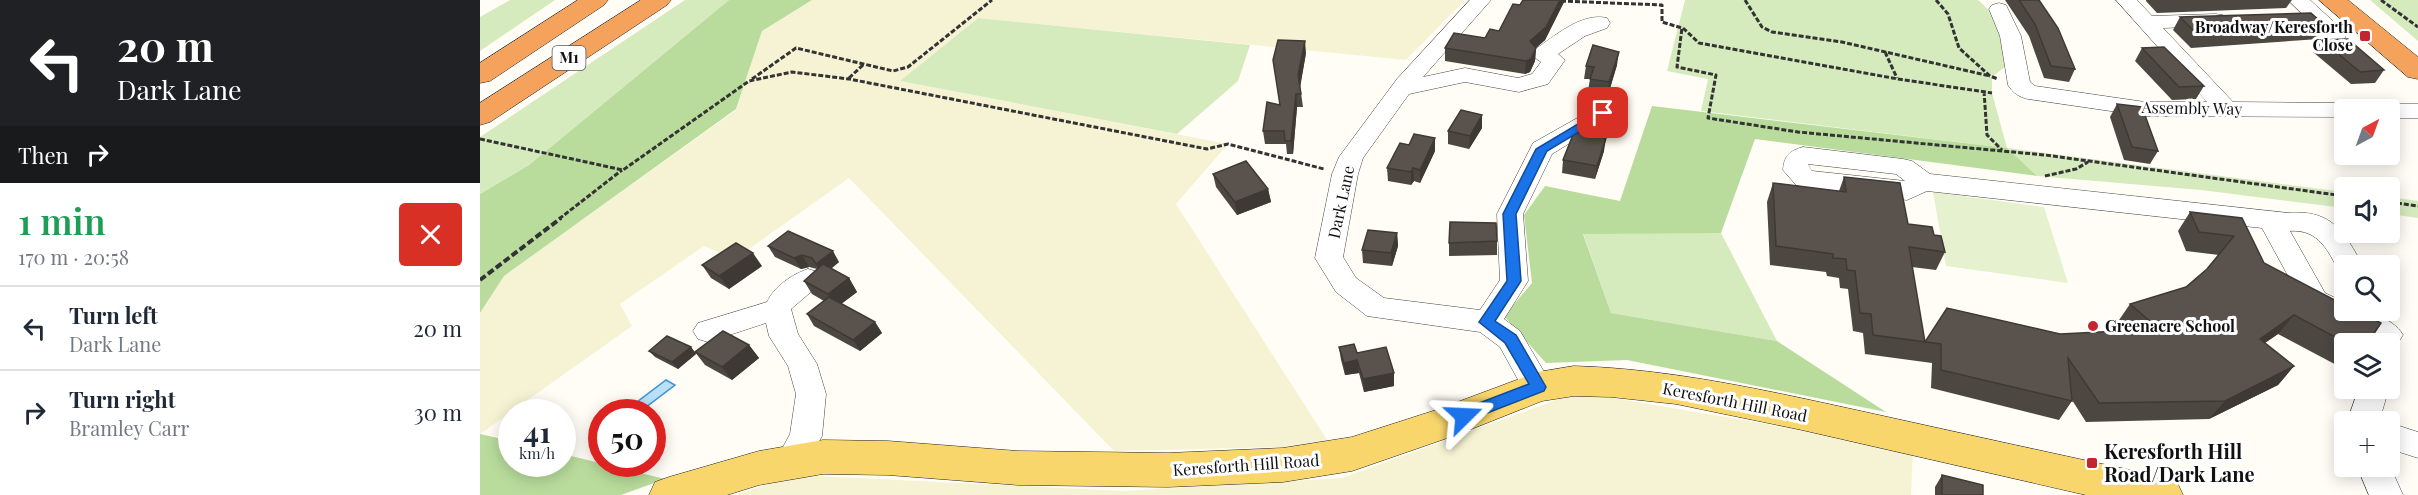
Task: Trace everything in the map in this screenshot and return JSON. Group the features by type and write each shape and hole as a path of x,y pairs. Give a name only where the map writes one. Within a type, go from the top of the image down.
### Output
{"highway":[{"path":"480,62 573,0"},
{"name":"M1","path":"480,75 595,0"},
{"name":"M1","path":"480,100 630,0"},
{"name":"M1","path":"480,116 658,0"},
{"path":"2354,0 2418,52"},
{"path":"2323,8 2418,71"}],"main road":[{"name":"Keresforth Hill Road","path":"669,495 759,468 792,460 824,457 877,458 1018,468 1168,470 1283,465 1352,454 1445,423 1538,387 1574,381 1611,382 1676,389 1802,414 2163,495"}],"street":[{"name":"Dark Lane","path":"1481,0 1401,89 1351,157 1345,174 1329,258 1347,285 1377,308 1487,322"},
{"path":"2126,0 2225,108"},
{"path":"2295,8 2323,8 2336,34"},
{"path":"1999,9 2013,40 2018,79"},
{"path":"2148,22 2231,19"},
{"path":"1401,89 1465,75 1519,85 1540,79 1554,60 1542,55 1577,31 1599,23"},
{"name":"Assembly Way","path":"2018,79 2028,92 2145,109 2334,110"},
{"path":"2400,111 2418,111"},
{"path":"1538,387 1510,339 1487,322 1514,281 1510,214 1542,149 1603,113"},
{"path":"1923,182 2284,221 2295,220 2312,224 2331,234 2343,255"},
{"path":"2284,221 2275,228 2315,300 2384,330"},
{"path":"792,460 806,436 811,394 802,364 784,336 777,309 781,301 808,279"},
{"path":"708,332 777,309"},
{"path":"2400,439 2418,445"},
{"path":"2378,477 2386,495"}],"path":[{"path":"480,280 623,170 796,48 893,71 908,67 992,0"},
{"path":"1557,0 1662,5 1662,22 1682,28 1699,43 1898,79 1992,93"},
{"path":"1745,0 1762,27 1772,32 1842,42 1990,76 2018,79"},
{"path":"1936,0 1948,14 1959,48 1990,76"},
{"path":"2381,0 2418,27"},
{"path":"1682,28 1677,67 1716,75 1708,118 1798,132 2089,161 2334,195"},
{"path":"1885,52 1898,79"},
{"path":"849,79 864,64"},
{"path":"748,81 792,72 849,79 1207,149 1228,144 1345,174"},
{"path":"1984,91 1988,135 2003,151"},
{"path":"480,139 623,170"},
{"path":"2047,196 2043,176 2076,169 2089,161"},
{"path":"2400,203 2418,206"}],"shaded area":[{"path":"812,0 1465,0 1406,60 978,18 900,81 1228,144 1176,204 1331,446 1114,451 849,178 735,259 704,246 620,304 632,326 529,399 498,399 498,421 480,434 480,313 504,276 736,110 762,31"},
{"path":"1578,392 1913,449 1911,495 735,495 794,475 1124,491 1342,478"}],"green space":[{"path":"510,0 555,0 480,51 480,17"},
{"path":"685,0 729,0 529,165 480,194 480,137"},
{"path":"729,0 812,0 762,31 736,109 504,276 480,313 480,194 529,165"},
{"path":"1685,0 1978,0 1992,15 2002,38 2006,66 1992,77 1992,93 2007,148 2334,191 2334,207 2201,190 2037,176 2006,148 1701,111 1708,79 1667,71"},
{"path":"2370,0 2418,0 2418,41"},
{"path":"978,18 1250,45 1238,81 1177,134 900,81"},
{"path":"1652,106 2007,148 2037,176 1755,139 1721,233 1583,234 1611,313 1777,341 1886,412 1627,360 1546,363 1504,316 1532,283 1524,215 1545,186 1620,201"},
{"path":"1933,192 2044,207 2068,283 1946,266"},
{"path":"2400,198 2418,201 2418,218 2400,215"},
{"path":"1583,233 1721,233 1777,341 1611,313"},
{"path":"480,434 498,438 498,477 576,477 576,457 588,460 588,477 665,479 621,495 480,495"}],"water":[{"path":"666,380 675,385 657,399 641,399"}],"building":[{"path":"1523,0 1560,0 1546,27 1530,41 1536,48 1531,59 1526,61 1445,48 1454,33 1485,38 1490,29 1499,31 1513,4 1520,5"},
{"path":"2019,0 2039,0 2058,28 2075,69 2051,66 2035,24"},
{"path":"2311,13 2327,27 2198,35 2180,17"},
{"path":"2348,39 2384,70 2360,72 2322,40"},
{"path":"1278,40 1305,41 1298,75 1301,94 1296,94 1291,141 1285,141 1284,131 1263,131 1267,102 1280,105 1273,60"},
{"path":"1593,45 1619,52 1609,82 1590,79 1594,67 1586,66"},
{"path":"2164,47 2204,86 2179,87 2142,48"},
{"path":"2117,104 2142,107 2158,151 2132,147"},
{"path":"1461,110 1482,115 1470,136 1448,131"},
{"path":"1574,132 1606,138 1597,166 1563,160"},
{"path":"1414,134 1435,138 1420,170 1413,168 1411,172 1387,168 1400,143 1409,145"},
{"path":"1246,161 1268,189 1235,202 1213,174"},
{"path":"1844,177 1900,183 1908,224 1932,227 1934,235 1941,236 1945,252 1909,247 1925,342 1873,335 1871,314 1860,313 1855,271 1847,270 1846,259 1833,258 1833,254 1776,246 1773,183 1846,192"},
{"path":"2190,212 2242,218 2264,263 2334,300 2334,321 2377,321 2381,323 2374,333 2334,333 2334,336 2294,315 2260,339 2294,366 2225,401 2099,403 2068,358 2072,401 1941,370 1941,344 1925,342 1947,308 2060,334 2159,329 2130,304 2186,287 2207,269 2234,236 2199,232"},
{"path":"1450,222 1496,223 1497,241 1449,243"},
{"path":"1368,230 1397,233 1391,253 1362,250"},
{"path":"788,231 833,251 816,264 812,258 802,255 794,258 768,246"},
{"path":"736,243 753,253 719,276 702,265"},
{"path":"823,264 849,278 828,294 804,281"},
{"path":"829,297 875,322 853,340 807,314"},
{"path":"723,331 749,345 722,367 695,352"},
{"path":"667,336 691,347 672,362 649,351"},
{"path":"1354,344 1357,353 1386,347 1394,373 1363,379 1357,360 1344,363 1339,347"},
{"path":"1942,475 1983,485 1983,495 1942,495"}],"place":[{"name":"Broadway/Keresforth Close","path":"2365,36"},
{"name":"Greenacre School","path":"2093,326"},
{"name":"Keresforth Hill Road/Dark Lane","path":"2092,463"}],"route":[{"path":"1464,416 1538,387 1534,376 1510,339 1487,322 1514,281 1510,214 1542,149 1603,113"}]}
